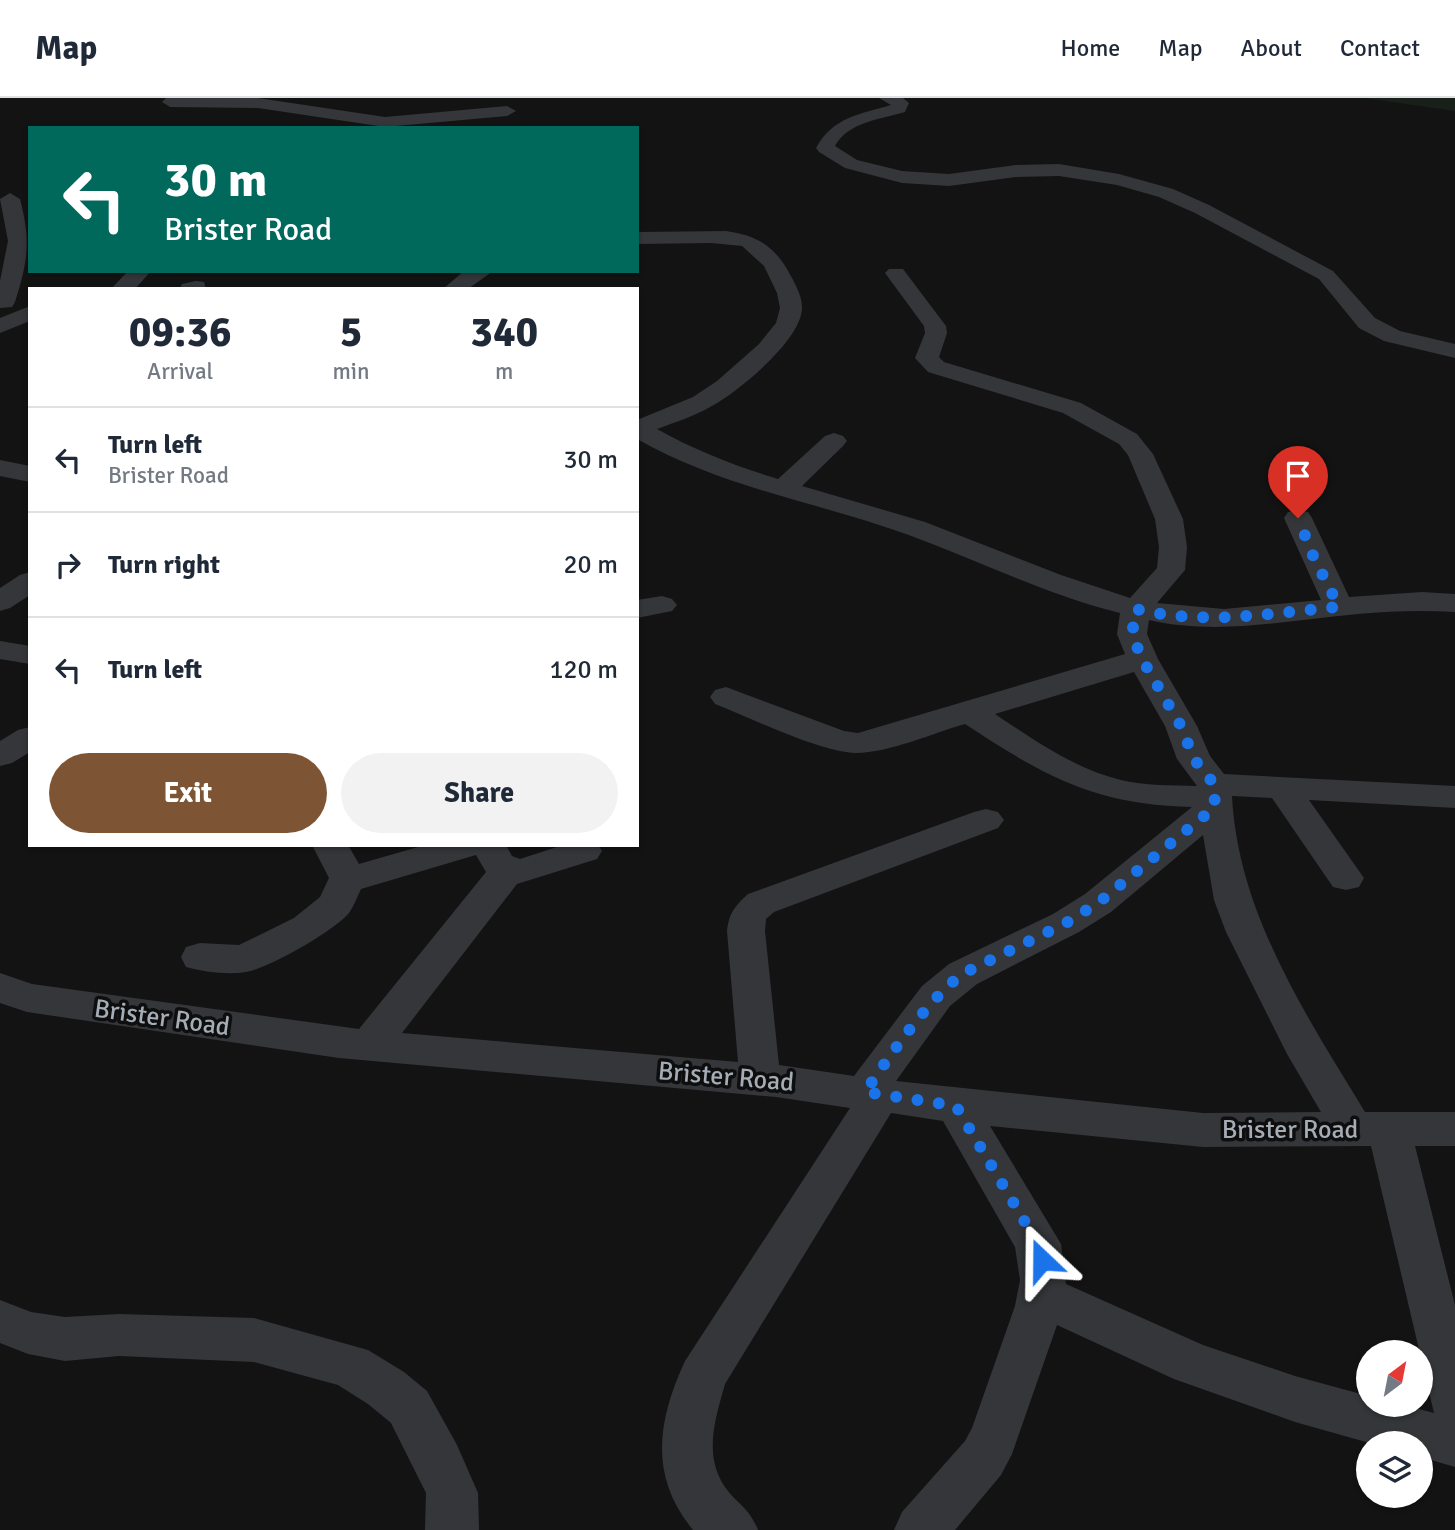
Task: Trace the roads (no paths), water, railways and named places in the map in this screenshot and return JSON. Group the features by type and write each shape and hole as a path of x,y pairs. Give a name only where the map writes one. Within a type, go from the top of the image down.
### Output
{"street":[{"path":"170,102 258,103 385,122 508,119 506,104 492,98"},
{"path":"887,98 901,103 899,108 841,127 828,139 825,148 851,164 902,177 949,180 1038,169 1086,174 1155,190 1202,209 1326,275 1367,323 1392,336 1455,351"},
{"path":"10,199 20,234 20,247 2,302 28,308"},
{"path":"639,238 723,238 747,241 759,248 778,269 790,298 791,312 784,328 772,343 721,390 704,401 639,427"},
{"path":"124,287 139,273"},
{"path":"456,287 474,273"},
{"path":"896,273 935,326 936,333 927,358 936,367 1072,408 1128,439 1140,454 1169,519 1173,547 1171,570 1136,609 1132,634 1142,659 1181,726 1194,759 1215,796 1233,900 1245,932 1308,1054 1371,1130 1455,1404"},
{"path":"0,326 28,314"},
{"path":"639,429 678,453 915,527 1107,602 1136,609 1194,617 1244,618 1394,602 1455,603"},
{"path":"784,488 834,441"},
{"path":"0,468 28,474"},
{"path":"1298,518 1314,558 1339,607"},
{"path":"0,602 28,582"},
{"path":"0,650 28,655"},
{"path":"726,697 811,732 858,743 1142,659"},
{"path":"969,712 1044,761 1094,783 1146,794 1215,796 1283,788 1455,797"},
{"path":"0,756 28,738"},
{"path":"1283,788 1346,878"},
{"path":"731,1530 710,1510 690,1479 686,1434 702,1377 873,1093 936,996 962,974 1066,923 1098,903 1215,796"},
{"path":"760,1080 746,931 748,915 761,903 986,820"},
{"path":"339,861 358,877 460,847"},
{"path":"369,1046 498,858 518,872 584,851"},
{"path":"200,957 243,959 307,927 335,905 339,861"},
{"name":"Brister Road","path":"3,993 369,1046 760,1080 956,1106 1203,1130 1455,1129"},
{"path":"921,1530 983,1458 994,1437 1041,1295 1042,1260 1038,1244 956,1106"},
{"path":"1041,1295 1191,1363 1295,1399 1455,1443"},
{"path":"0,1321 28,1333 65,1339 119,1335 254,1340 351,1366 386,1388 409,1407 439,1462 452,1493 452,1530"}]}
